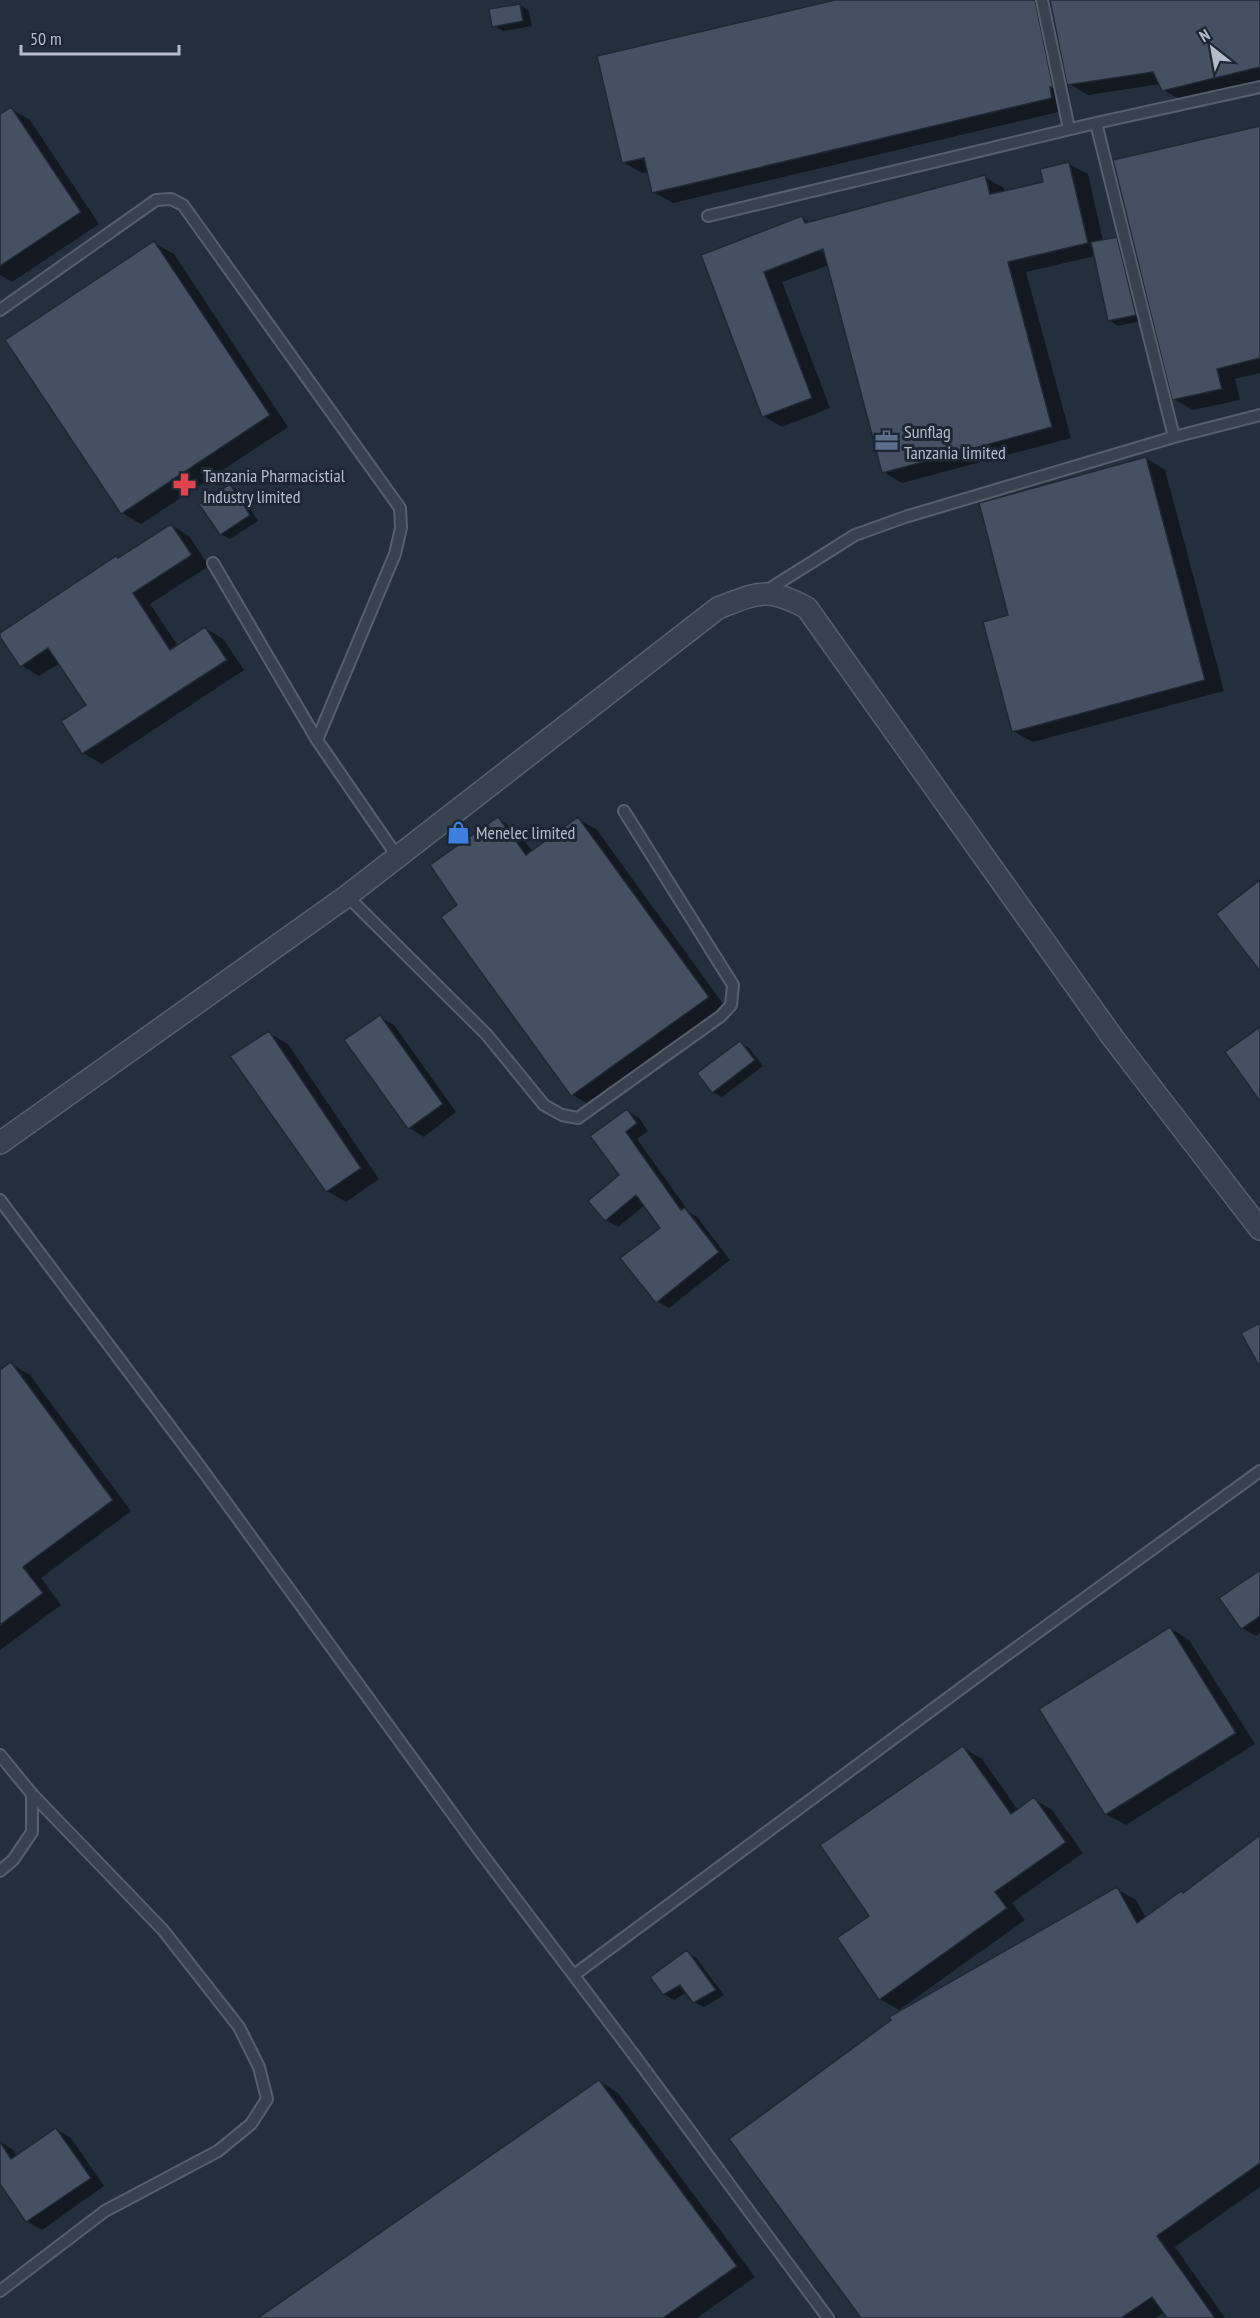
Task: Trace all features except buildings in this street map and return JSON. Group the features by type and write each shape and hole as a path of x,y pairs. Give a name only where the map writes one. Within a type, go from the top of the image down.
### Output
{"street":[{"path":"0,1143 347,896 718,608 764,592 784,596 807,608 1113,1038 1260,1229"}],"lane":[{"path":"1042,0 1069,129"},
{"path":"708,216 1069,129 1260,87"},
{"path":"1096,123 1174,436"},
{"path":"0,309 156,200 171,199 183,205 400,508 401,528 395,554 317,740"},
{"path":"764,592 855,535 905,517 1174,436 1260,415"},
{"path":"213,563 317,740 398,856"},
{"path":"347,896 479,1026 544,1105 562,1115 578,1118 721,1016 731,1005 733,985 624,812"},
{"path":"0,1200 201,1468 476,1846 828,2318"},
{"path":"574,1976 994,1664 1260,1471"},
{"path":"0,1755 32,1794 163,1930 239,2027 260,2067 267,2099 251,2124 218,2151 105,2211 0,2291"},
{"path":"0,1871 13,1860 32,1832 32,1794"}],"place":[{"name":"Sunflag Tanzania limited","path":"886,441"},
{"name":"Tanzania Pharmacistial Industry limited","path":"185,485"},
{"name":"Menelec limited","path":"458,832"}]}
